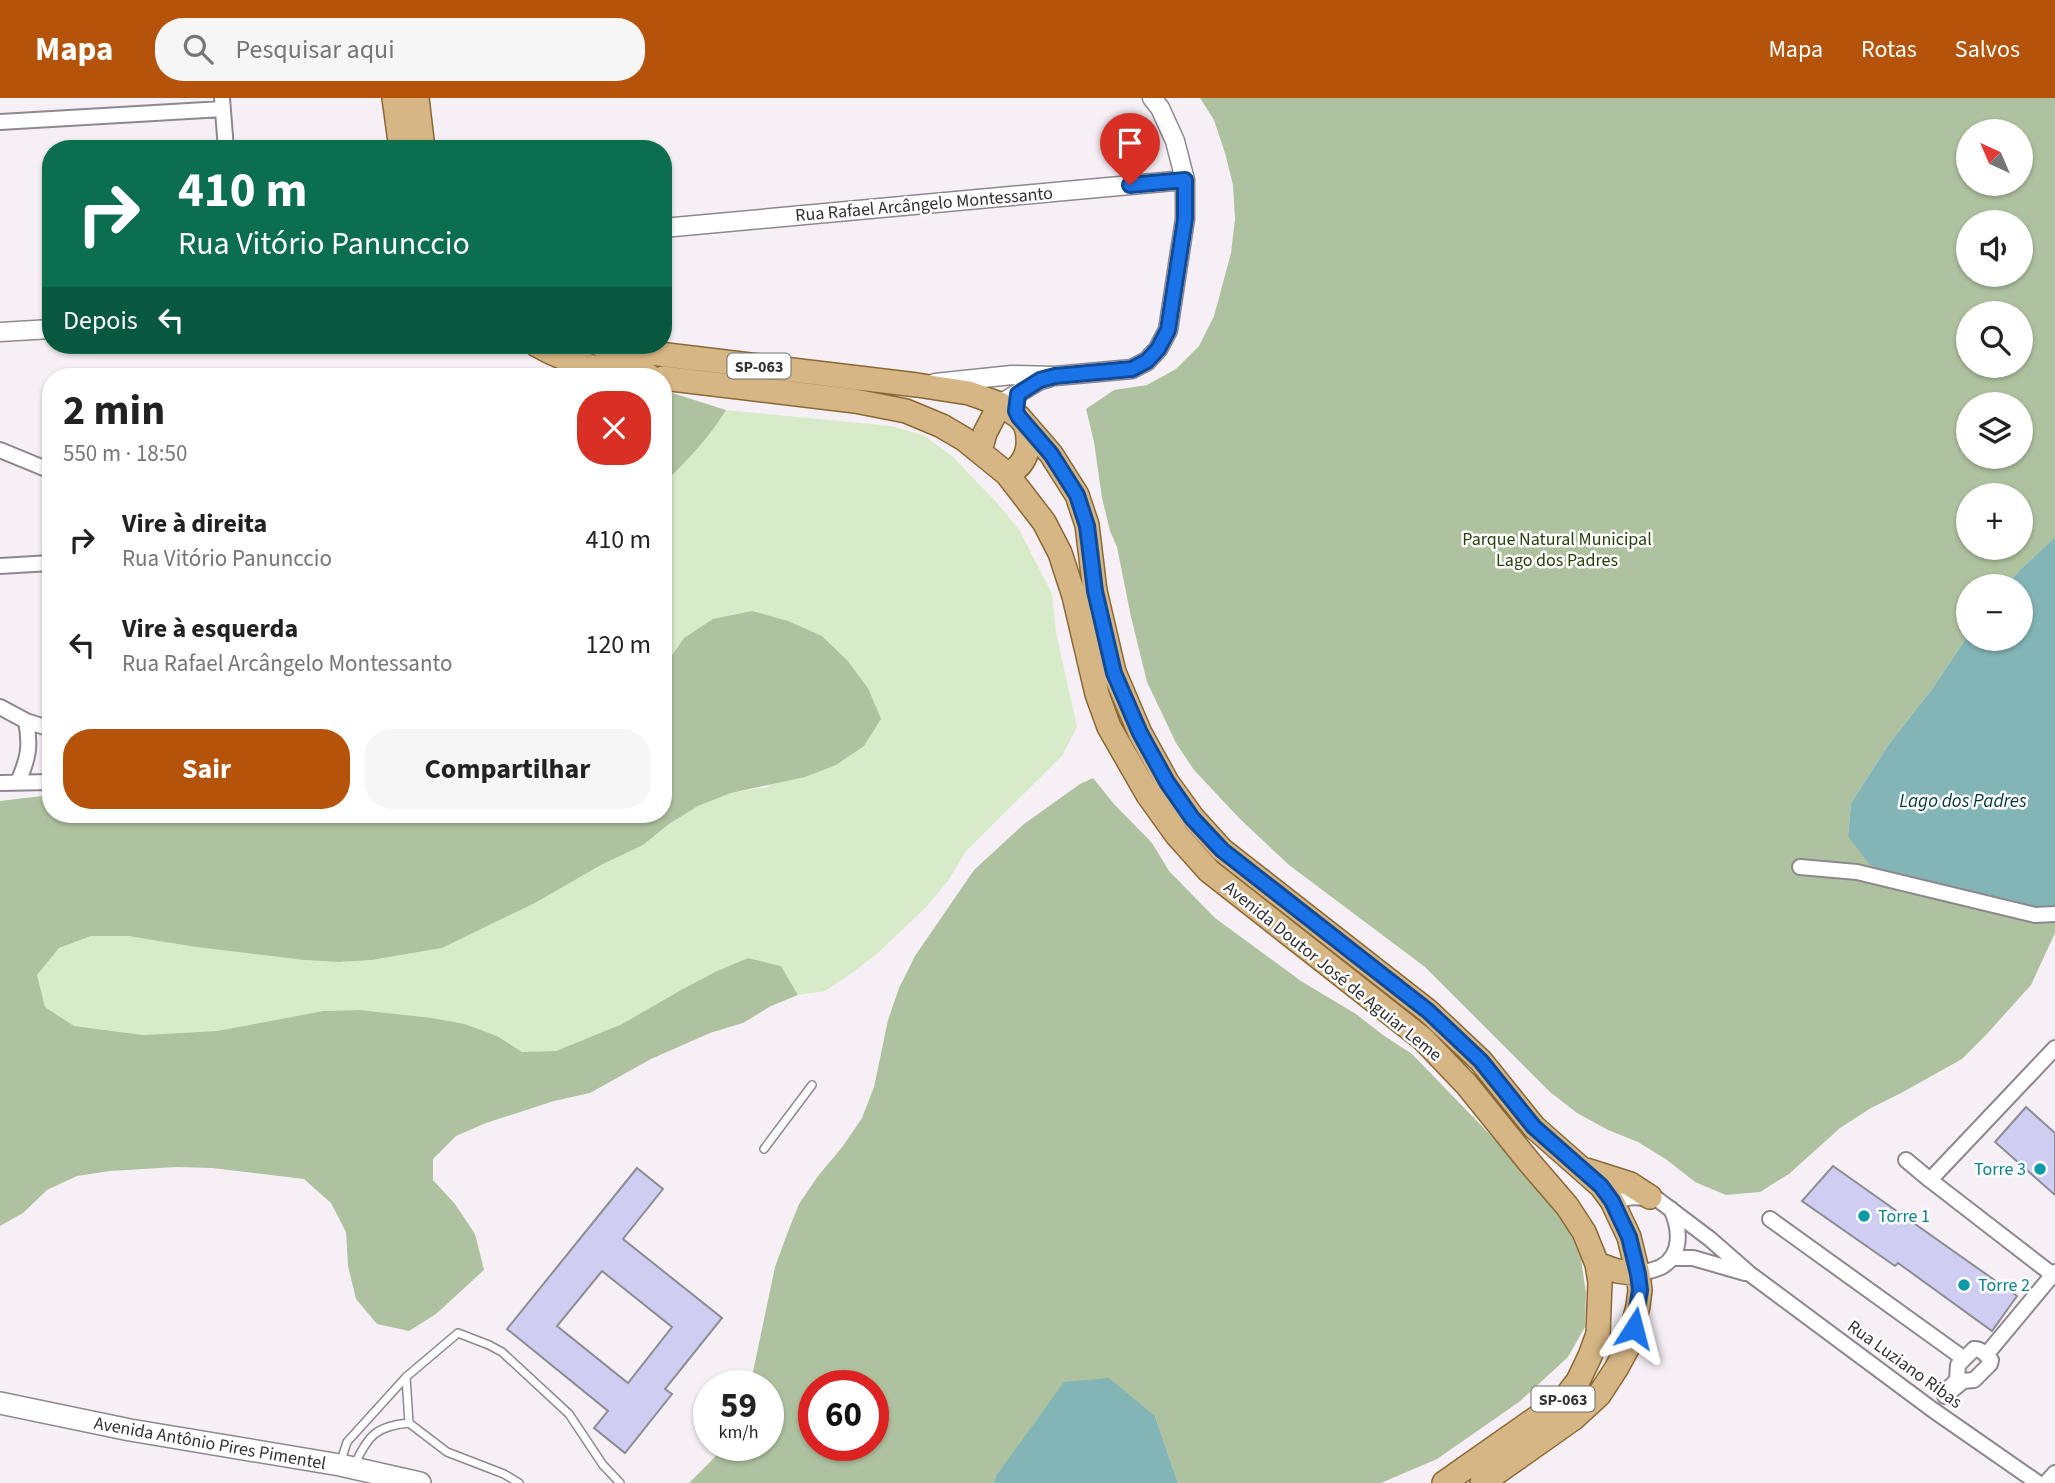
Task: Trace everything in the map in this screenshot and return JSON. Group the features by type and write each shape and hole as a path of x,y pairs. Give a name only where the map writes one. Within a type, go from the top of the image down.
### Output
{"main road":[{"path":"394,98 400,140"},
{"path":"417,98 422,140"},
{"path":"557,354 580,364 599,368"},
{"name":"SP-063","path":"660,354 917,384 969,393 1016,410"},
{"name":"SP-063","path":"672,379 855,401 906,411 942,426 980,451"},
{"path":"980,451 985,433 1016,410 1030,438 1024,460 1016,470 1007,474"},
{"name":"Avenida Doutor José de Aguiar Leme","path":"1016,410 1051,454 1077,495 1087,526 1095,591 1114,673 1140,733 1167,782 1192,818 1222,850 1428,1011 1481,1061 1534,1127 1585,1170 1612,1201 1629,1237 1640,1290 1639,1307 1628,1348 1599,1395 1574,1418 1482,1483"},
{"name":"Avenida Doutor José de Aguiar Leme","path":"980,451 1007,474 1044,522 1060,553 1074,596 1097,694 1110,727 1147,795 1176,834 1209,871 1423,1040 1468,1085 1567,1206 1584,1232 1597,1265 1601,1290 1598,1334 1578,1381 1565,1398 1444,1483"},
{"path":"1585,1170 1630,1184 1650,1197"},
{"path":"1584,1232 1597,1212 1612,1201"},
{"path":"1597,1265 1638,1274"},
{"name":"Avenida Antônio Pires Pimentel","path":"0,1404 130,1430 346,1466 420,1483"}],"street":[{"path":"917,384 1013,375 1055,376 1132,369 1147,361 1158,349 1168,330 1185,219 1185,180 1175,141 1160,108 1152,98"},
{"path":"0,122 223,103 225,140"},
{"name":"Rua Rafael Arcângelo Montessanto","path":"672,227 1185,180"},
{"path":"0,332 42,330"},
{"path":"1016,410 1040,380 1055,376"},
{"path":"0,450 42,467"},
{"path":"0,566 42,564"},
{"path":"0,707 42,726"},
{"path":"18,782 27,760 30,740 26,721"},
{"path":"0,783 42,782"},
{"path":"1800,867 1857,872 2035,915 2055,914"},
{"path":"1930,1180 2055,1048"},
{"path":"1906,1160 2054,1273 1986,1355"},
{"path":"1612,1201 1650,1197"},
{"name":"Rua Luziano Ribas","path":"1650,1197 1670,1208 1710,1238 1750,1274 2038,1483"},
{"path":"1638,1274 1661,1266 1671,1258 1676,1248 1678,1230 1670,1208"},
{"path":"1770,1219 1963,1358"},
{"name":"Rua Luziano Ribas","path":"1671,1258 1693,1258 1750,1274"},
{"path":"1933,1409 1963,1381 1972,1381 1977,1377 1991,1362 1986,1355 1976,1348 1963,1358 1957,1367 1957,1380 1945,1392 1945,1396"},
{"path":"2046,1483 2055,1473"}],"lane":[{"path":"764,1149 811,1085"},
{"path":"346,1466 347,1441 406,1377 458,1333 502,1352 569,1414 603,1465 620,1483"},
{"path":"406,1377 409,1423"},
{"path":"346,1466 372,1435 389,1425 409,1423 447,1452 504,1474 519,1483"}],"green space":[{"name":"Parque Natural Municipal Lago dos Padres","path":"1200,98 2055,98 2055,537 2033,558 2033,483 1956,483 1956,560 2031,560 2016,574 1956,574 1958,651 1889,744 1851,803 1848,836 2055,914 2055,933 2031,985 1962,1059 1871,1108 1840,1128 1789,1174 1760,1192 1726,1195 1695,1182 1638,1142 1577,1113 1550,1092 1425,967 1289,865 1240,819 1194,770 1176,743 1147,682 1117,547 1102,498 1086,409 1114,390 1147,385 1176,369 1199,346 1214,316 1231,253 1235,219 1233,185 1214,120"},
{"path":"672,393 726,410 672,476"},
{"path":"726,410 891,426 923,435 952,456 1020,531 1052,594 1056,632 1077,727 1062,756 966,851 948,881 927,906 879,952 825,991 798,995 781,966 748,958 717,971 622,1024 556,1051 522,1052 497,1036 465,1024 360,1010 323,1011 217,1031 143,1035 74,1026 45,1007 37,975 59,948 91,936 128,936 196,947 339,962 372,960 442,948 535,903 601,865 643,845 698,806 731,793 768,787 868,688 847,660 822,636 684,638 672,655 672,476"},
{"path":"752,611 788,621 822,636 847,660 868,688 881,719 864,746 836,765 805,777 731,793 698,806 672,822 672,655 684,638 713,619"},
{"path":"1093,778 1152,843 1169,871 1215,918 1301,981 1356,1014 1412,1054 1505,1150 1549,1200 1568,1228 1581,1259 1586,1293 1585,1327 1568,1357 1519,1402 1437,1459 1381,1483 1178,1483 1155,1416 996,1476 994,1483 689,1483 711,1461 784,1461 784,1370 753,1370 775,1267 787,1234 799,1204 862,1118 874,1087 888,1020 899,988 915,956 974,870 1024,824 1080,784"},
{"path":"42,796 42,823 671,823 643,845 601,865 535,903 442,948 372,960 339,962 196,947 128,936 91,936 59,948 37,975 45,1007 74,1026 143,1035 217,1031 323,1011 360,1010 465,1024 497,1036 522,1052 556,1051 622,1024 717,971 748,958 781,966 798,995 771,1006 743,1023 710,1033 651,1059 590,1093 554,1101 486,1123 456,1136 433,1159 433,1180 455,1204 475,1234 484,1270 436,1314 409,1331 377,1324 356,1299 348,1266 346,1232 331,1203 304,1179 212,1168 176,1167 77,1176 47,1190 23,1213 0,1226 0,801"}],"water":[{"name":"Lago dos Padres","path":"2055,537 2055,914 1899,881 1869,864 1848,836 1851,803 1889,744 1958,651 2033,651 2033,574 2016,574"},
{"path":"1109,1378 1155,1416 1178,1483 994,1483 996,1476 1064,1382"}],"building":[{"name":"Torre 3","path":"2026,1107 2055,1133 2055,1195 1995,1142"},
{"path":"1833,1166 2017,1296 1992,1331 1898,1263 1895,1266 1802,1201"},
{"path":"637,1168 663,1189 623,1239 722,1318 665,1389 672,1394 625,1453 594,1428 608,1411 507,1329","holes":["602,1271 672,1327 628,1383 557,1326"]}],"place":[{"name":"Torre 3","path":"2040,1169"},
{"name":"Torre 1","path":"1864,1216"},
{"name":"Torre 2","path":"1964,1285"}],"route":[{"path":"1130,185 1185,180 1185,219 1168,330 1158,349 1147,361 1132,369 1055,376 1040,380 1018,394 1016,411 1051,454 1077,495 1087,526 1095,591 1114,673 1140,733 1167,782 1192,818 1222,850 1428,1011 1481,1061 1534,1127 1601,1186 1612,1201 1629,1237 1638,1274 1639,1307 1634,1328"}]}
